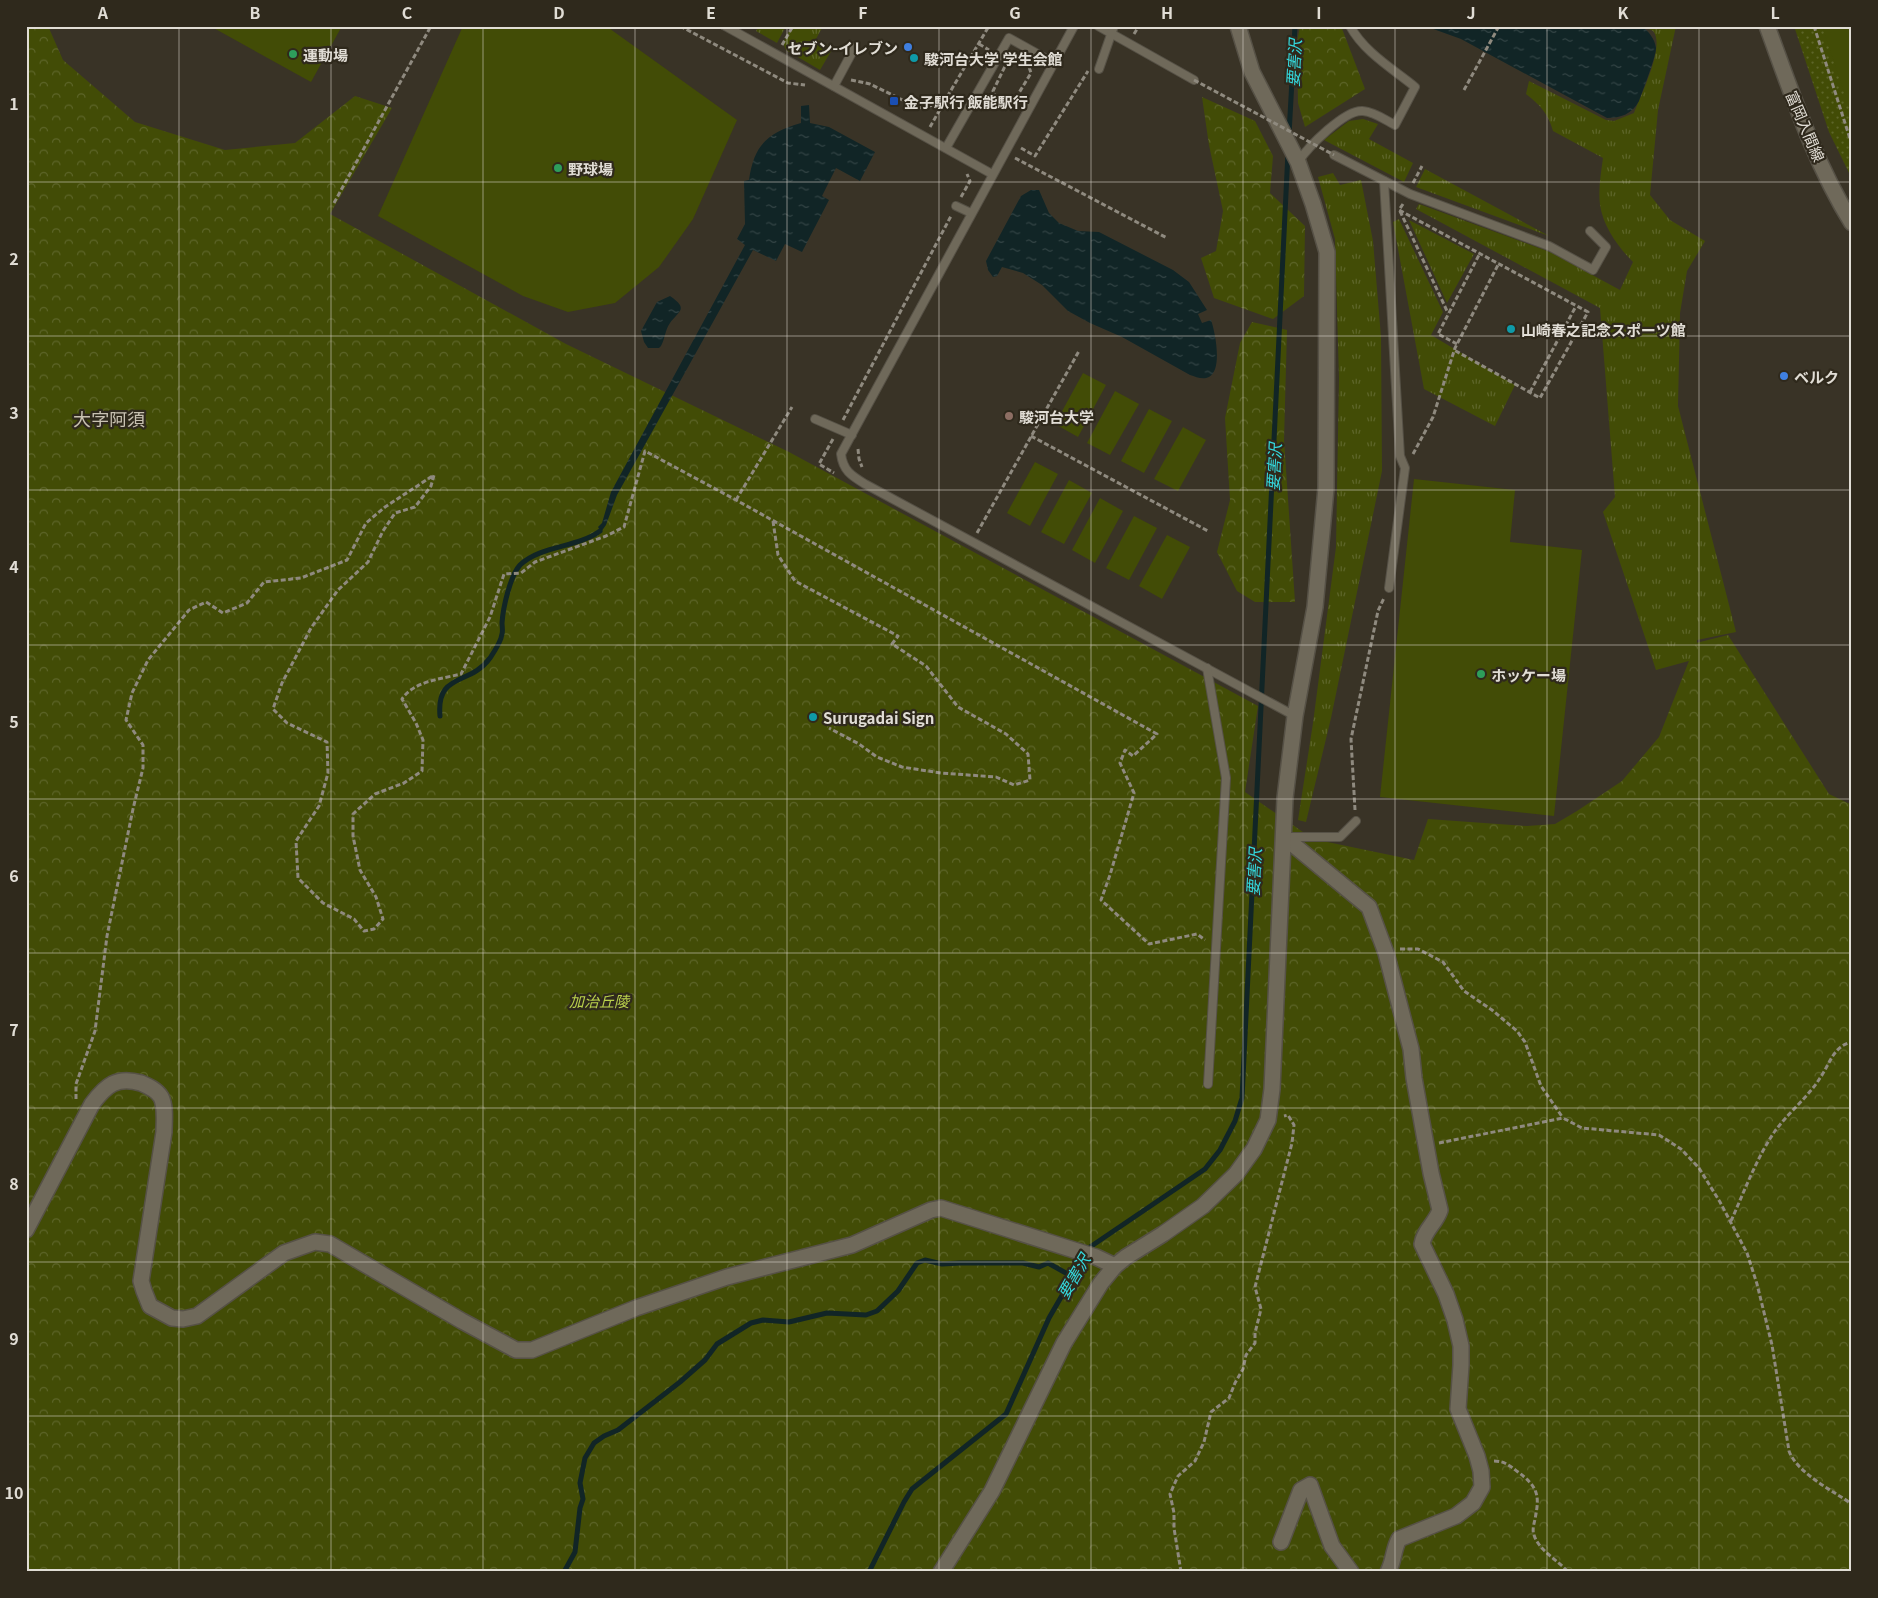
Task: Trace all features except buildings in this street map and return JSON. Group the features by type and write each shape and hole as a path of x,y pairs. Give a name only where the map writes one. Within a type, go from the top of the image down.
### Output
{"street":[{"path":"941,1572 992,1491 1064,1343 1101,1283 1115,1266 1203,1206 1236,1174 1254,1149 1268,1120 1272,1089 1286,798 1295,716 1315,607 1326,488 1327,252 1298,161 1252,72 1238,26"},
{"name":"富岡入間線","path":"1767,26 1804,124 1841,206 1852,223"},
{"path":"1284,836 1369,907 1384,948 1411,1049 1414,1078 1431,1173 1440,1210 1427,1229 1422,1244 1446,1294 1455,1320 1460,1346 1461,1365 1458,1409 1470,1436 1481,1471 1482,1486 1473,1503 1456,1516 1399,1539 1394,1549 1392,1565 1388,1572"},
{"path":"26,1230 92,1104 101,1092 115,1082 130,1080 149,1086 160,1096 164,1109 164,1132 141,1281 150,1306 172,1318 183,1320 197,1316 284,1253 315,1242 330,1244 462,1322 516,1350 532,1350 636,1308 727,1277 852,1245 930,1210 940,1208 1075,1250 1115,1266"},
{"path":"1281,1542 1300,1490 1310,1485 1332,1546 1351,1572"}],"lane":[{"path":"725,26 992,174"},
{"path":"1074,26 841,454 842,464 847,472 865,484 1295,716"},
{"path":"1098,26 1112,30 1194,80"},
{"path":"1298,161 1306,149 1350,113 1362,111 1373,113 1395,125 1415,87 1366,47 1356,37 1350,26"},
{"path":"1099,69 1112,30"},
{"path":"946,148 1008,38 1054,63"},
{"path":"834,86 856,46"},
{"path":"1334,154 1410,194 1549,246 1593,270 1606,247 1590,231"},
{"path":"1384,181 1400,456 1405,468 1389,588"},
{"path":"956,206 971,213"},
{"path":"815,419 852,435"},
{"path":"1207,668 1226,778 1208,1084"},
{"path":"1284,836 1340,837 1356,821"}],"path":[{"path":"334,203 431,26"},
{"path":"780,47 793,26"},
{"path":"1464,90 1499,26"},
{"path":"1814,26 1852,145"},
{"path":"838,78 870,84 918,108 934,104 947,96 988,27"},
{"path":"1020,57 1028,62 1031,73 1014,101 1003,105 997,101 993,91 1008,60 1020,57"},
{"path":"754,66 758,59"},
{"path":"1090,67 1035,156 1020,147 1012,157 1167,238"},
{"path":"1194,80 1334,154"},
{"path":"1413,182 1422,166"},
{"path":"819,464 970,180 968,174 960,170"},
{"path":"1399,210 1410,194"},
{"path":"1399,210 1588,312 1540,398 1454,350"},
{"path":"1399,210 1448,313"},
{"path":"1457,344 1438,334 1480,253"},
{"path":"1405,468 1433,417 1454,350 1498,263"},
{"path":"1530,392 1576,306"},
{"path":"977,533 1079,351"},
{"path":"736,500 792,407"},
{"path":"1031,436 1208,531"},
{"path":"858,446 859,459 865,472"},
{"path":"76,1102 76,1084 95,1031 107,936 143,768 143,745 126,720 132,694 148,660 189,610 206,602 223,613 247,603 264,582 301,578 347,560 366,523 385,507 434,475 431,486 415,507 395,513 383,531 368,562 338,590 311,628 282,683 273,709 286,723 327,742 328,773 318,806 296,840 298,878 323,903 354,919 364,931 374,929 383,919 376,897 360,870 353,836 353,814 374,794 404,784 422,771 423,740 402,699 408,690 425,683 460,674 490,616 504,574 521,573 534,562 606,536 624,527 645,451 1157,734 1132,756 1125,750 1120,763 1134,793 1101,900 1148,944 1197,934 1216,948"},
{"path":"773,521 778,555 795,581 898,636 892,644 926,666 958,707 1006,734 1028,754 1030,780 1014,786 996,776 941,773 902,766 877,757 859,744 829,728"},
{"path":"968,528 986,538"},
{"path":"1356,821 1351,739 1378,611 1389,588"},
{"path":"1384,948 1418,949 1431,954 1443,962 1464,991 1492,1010 1517,1031 1525,1042 1541,1086 1563,1118 1582,1128 1659,1135 1680,1149 1699,1168 1747,1253 1757,1284 1772,1345 1791,1458 1798,1467 1852,1504"},
{"path":"1731,1222 1748,1183 1774,1133 1820,1079 1837,1049 1844,1044 1852,1042"},
{"path":"1181,1572 1170,1494 1178,1476 1195,1461 1204,1442 1211,1412 1229,1398 1243,1369 1246,1354 1255,1343 1255,1333 1261,1309 1255,1287 1292,1143 1294,1125 1288,1115 1268,1120"},
{"path":"1426,1145 1563,1118"},
{"path":"1479,1461 1505,1462 1526,1478 1535,1488 1538,1504 1534,1535 1546,1553 1561,1563 1568,1572"}],"green space":[{"name":"加治丘陵","path":"26,26 48,26 63,60 135,122 225,150 295,143 355,96 392,108 330,214 566,344 789,452 1258,706 1245,792 1313,839 1414,860 1428,819 1527,826 1555,824 1622,781 1659,737 1696,643 1728,635 1829,794 1852,805 1852,1572 26,1572"},
{"name":"運動場","path":"210,26 342,26 311,82"},
{"name":"野球場","path":"463,26 606,26 737,120 693,219 659,267 615,303 568,312 523,296 378,216"},
{"path":"759,26 786,26 777,43 756,31"},
{"path":"792,26 823,26 816,39 833,48 820,70 786,50 783,43"},
{"path":"1300,26 1341,26 1365,89 1305,127 1298,103 1297,42"},
{"path":"1642,26 1676,26 1658,110 1650,195 1670,220 1705,241 1687,271 1680,313 1678,406 1736,632 1697,640 1696,659 1656,670 1603,512 1615,497 1600,308 1416,209 1419,204 1550,252 1620,290 1633,262 1612,236 1604,221 1599,193 1603,158 1553,131 1549,119 1543,110 1526,94 1529,81 1606,120 1614,121 1634,113 1651,71 1656,47 1656,38 1653,31"},
{"path":"1794,26 1852,26 1852,179 1829,132"},
{"path":"1822,26 1852,26 1852,116"},
{"path":"1202,97 1255,121 1273,156 1270,193 1305,226 1304,296 1273,319 1214,298 1201,258 1216,251 1223,211 1209,145"},
{"path":"1363,119 1378,124 1369,139 1413,163 1404,182 1324,140 1349,121"},
{"path":"1425,169 1549,236 1416,187"},
{"path":"1333,173 1340,185 1361,180 1373,241 1381,337 1382,471 1331,718 1306,822 1298,820 1336,547 1339,378 1335,239 1318,177"},
{"path":"1399,219 1443,312 1431,335 1515,385 1495,426 1424,389 1393,222"},
{"path":"1409,220 1474,254 1447,303"},
{"path":"1252,322 1287,330 1284,440 1295,602 1255,602 1237,591 1217,552 1230,500 1225,418 1240,343"},
{"path":"1083,373 1106,385 1078,437 1055,424"},
{"path":"1115,391 1139,404 1110,455 1087,443"},
{"path":"1149,409 1172,421 1144,473 1121,461"},
{"path":"1183,427 1206,440 1178,491 1154,479"},
{"path":"1035,462 1058,474 1030,526 1007,513"},
{"name":"ホッケー場","path":"1414,479 1515,490 1510,542 1582,550 1554,816 1380,797"},
{"path":"1069,480 1092,493 1064,544 1041,532"},
{"path":"1100,498 1123,511 1095,563 1072,550"},
{"path":"1134,516 1157,528 1129,580 1106,568"},
{"path":"1167,535 1190,547 1162,599 1139,586"}],"water":[{"path":"1425,26 1641,26 1651,35 1656,48 1639,101 1626,114 1607,118 1461,39"},
{"path":"809,105 810,123 829,127 875,152 860,181 836,168 822,196 829,200 802,252 785,244 776,261 753,250 617,495 606,525 601,532 598,527 602,523 611,492 745,245 737,239 745,224 744,181 749,180 754,158 764,142 771,136 801,123 801,106"},
{"path":"1031,190 1039,190 1049,213 1059,223 1078,231 1099,232 1173,270 1189,282 1207,310 1198,314 1202,323 1211,320 1213,325 1217,359 1216,367 1209,377 1200,378 1190,375 1122,337 1068,311 1042,285 1023,273 1002,267 997,276 993,277 988,270 986,261 1021,196"},
{"path":"670,296 676,300 681,310 668,326 661,346 659,348 648,348 641,331 657,302"}],"waterway":[{"name":"要害沢","path":"1289,134 1295,26"},
{"name":"要害沢","path":"869,1572 912,1489 1006,1414 1049,1318 1090,1247 1205,1169 1220,1150 1235,1121 1242,1098 1288,152"},
{"path":"440,716 440,702 443,692 456,681 482,667 497,647 502,633 505,601 513,577 520,565 538,554 581,541 600,531"},
{"path":"564,1572 575,1552 580,1508 583,1499 580,1483 585,1458 594,1443 618,1430 680,1382 705,1360 717,1344 751,1323 763,1320 789,1322 827,1313 866,1315 877,1311 898,1291 917,1263 925,1260 942,1264 1023,1263 1039,1267 1048,1263 1073,1277"}],"place":[{"name":"セブン-イレブン","path":"908,47"},
{"name":"運動場","path":"293,54"},
{"name":"駿河台大学 学生会館","path":"914,58"},
{"name":"金子駅行 飯能駅行","path":"894,101"},
{"name":"野球場","path":"558,168"},
{"name":"山崎春之記念スポーツ館","path":"1511,329"},
{"name":"ベルク","path":"1784,376"},
{"name":"駿河台大学","path":"1009,416"},
{"name":"ホッケー場","path":"1481,674"},
{"name":"Surugadai Sign","path":"813,717"}],"district":[{"name":"大字阿須","path":"109,418"}]}
